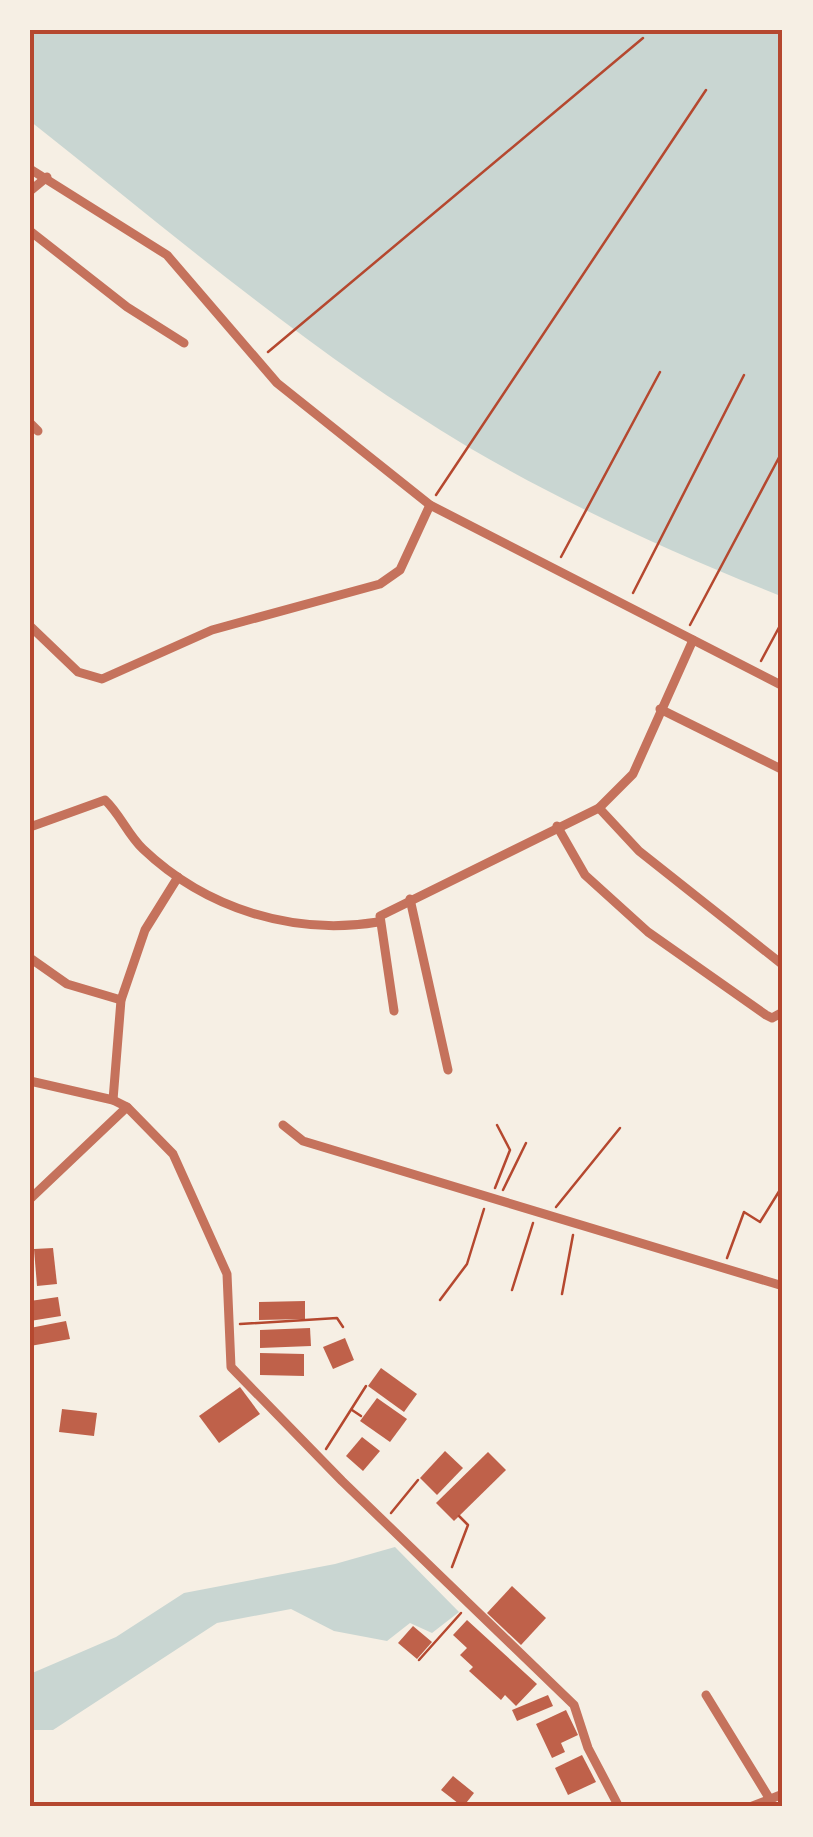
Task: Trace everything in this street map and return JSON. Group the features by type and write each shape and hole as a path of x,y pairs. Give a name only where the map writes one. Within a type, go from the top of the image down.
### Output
{"street":[{"path":"31,168 166,255 255,362 430,505 783,686"},
{"path":"30,192 47,177"},
{"path":"30,231 127,307 184,343"},
{"path":"30,422 38,431"},
{"path":"30,626 78,672 102,679 212,630 380,584 400,570 430,505"},
{"path":"30,828 105,800 141,847 195,889 290,925 340,928 378,922 386,911 410,898 599,808 633,774 689,638"},
{"path":"660,709 783,770"},
{"path":"599,808 639,851 783,966"},
{"path":"556,826 585,874 648,932 766,1016 772,1018 783,1012"},
{"path":"113,1100 121,1000 146,930 178,877"},
{"path":"410,898 448,1070"},
{"path":"378,922 394,1011"},
{"path":"30,958 67,984 121,1000"},
{"path":"30,1081 113,1100 127,1107 173,1154 227,1274 231,1367 320,1459 574,1705 588,1748 619,1807"},
{"path":"30,1199 127,1107"},
{"path":"283,1125 304,1141 783,1286"},
{"path":"706,1695 771,1800"},
{"path":"750,1807 783,1794"}],"path":[{"path":"255,362 643,38"},
{"path":"430,505 706,90"},
{"path":"556,567 660,372"},
{"path":"626,608 744,375"},
{"path":"689,638 783,450"},
{"path":"756,672 783,620"},
{"path":"440,1300 467,1264 510,1150 497,1125"},
{"path":"549,1216 620,1128"},
{"path":"492,1199 526,1143"},
{"path":"722,1268 744,1212 760,1222 783,1185"},
{"path":"512,1290 536,1212"},
{"path":"562,1294 576,1224"},
{"path":"228,1324 338,1318 343,1328"},
{"path":"320,1459 366,1386"},
{"path":"350,1410 361,1416"},
{"path":"384,1522 418,1480"},
{"path":"446,1583 468,1525 460,1516"},
{"path":"419,1660 469,1605"}],"shaded area":[{"path":"30,30 783,30 783,597 623,528 506,469 410,411 298,333 30,121"},
{"path":"395,1547 459,1612 432,1633 410,1623 387,1641 334,1631 291,1609 217,1623 53,1730 30,1730 30,1674 116,1637 184,1593 335,1564"}],"building":[{"path":"53,1248 57,1284 37,1286 34,1249"},
{"path":"58,1297 61,1316 30,1321 30,1301"},
{"path":"305,1301 305,1319 259,1320 259,1302"},
{"path":"66,1321 70,1339 30,1346 30,1328"},
{"path":"310,1328 311,1346 260,1348 260,1330"},
{"path":"345,1338 354,1360 333,1369 323,1347"},
{"path":"260,1353 304,1354 304,1376 260,1375"},
{"path":"381,1368 417,1394 404,1412 368,1386"},
{"path":"240,1387 260,1414 219,1443 199,1416"},
{"path":"377,1398 407,1419 390,1442 360,1421"},
{"path":"62,1409 97,1413 94,1436 59,1432"},
{"path":"362,1437 380,1451 363,1471 346,1456"},
{"path":"445,1451 463,1468 437,1495 420,1478"},
{"path":"488,1452 506,1470 454,1521 436,1503"},
{"path":"512,1586 546,1618 521,1645 487,1613"},
{"path":"467,1620 537,1684 516,1706 505,1695 501,1700 469,1671 473,1667 460,1655 467,1648 453,1635"},
{"path":"413,1626 432,1642 417,1659 398,1643"},
{"path":"548,1695 553,1706 517,1721 512,1710"},
{"path":"566,1710 578,1735 561,1743 565,1752 552,1758 536,1724"},
{"path":"582,1755 596,1782 568,1795 555,1768"},
{"path":"453,1776 474,1793 463,1807 441,1790"}]}
